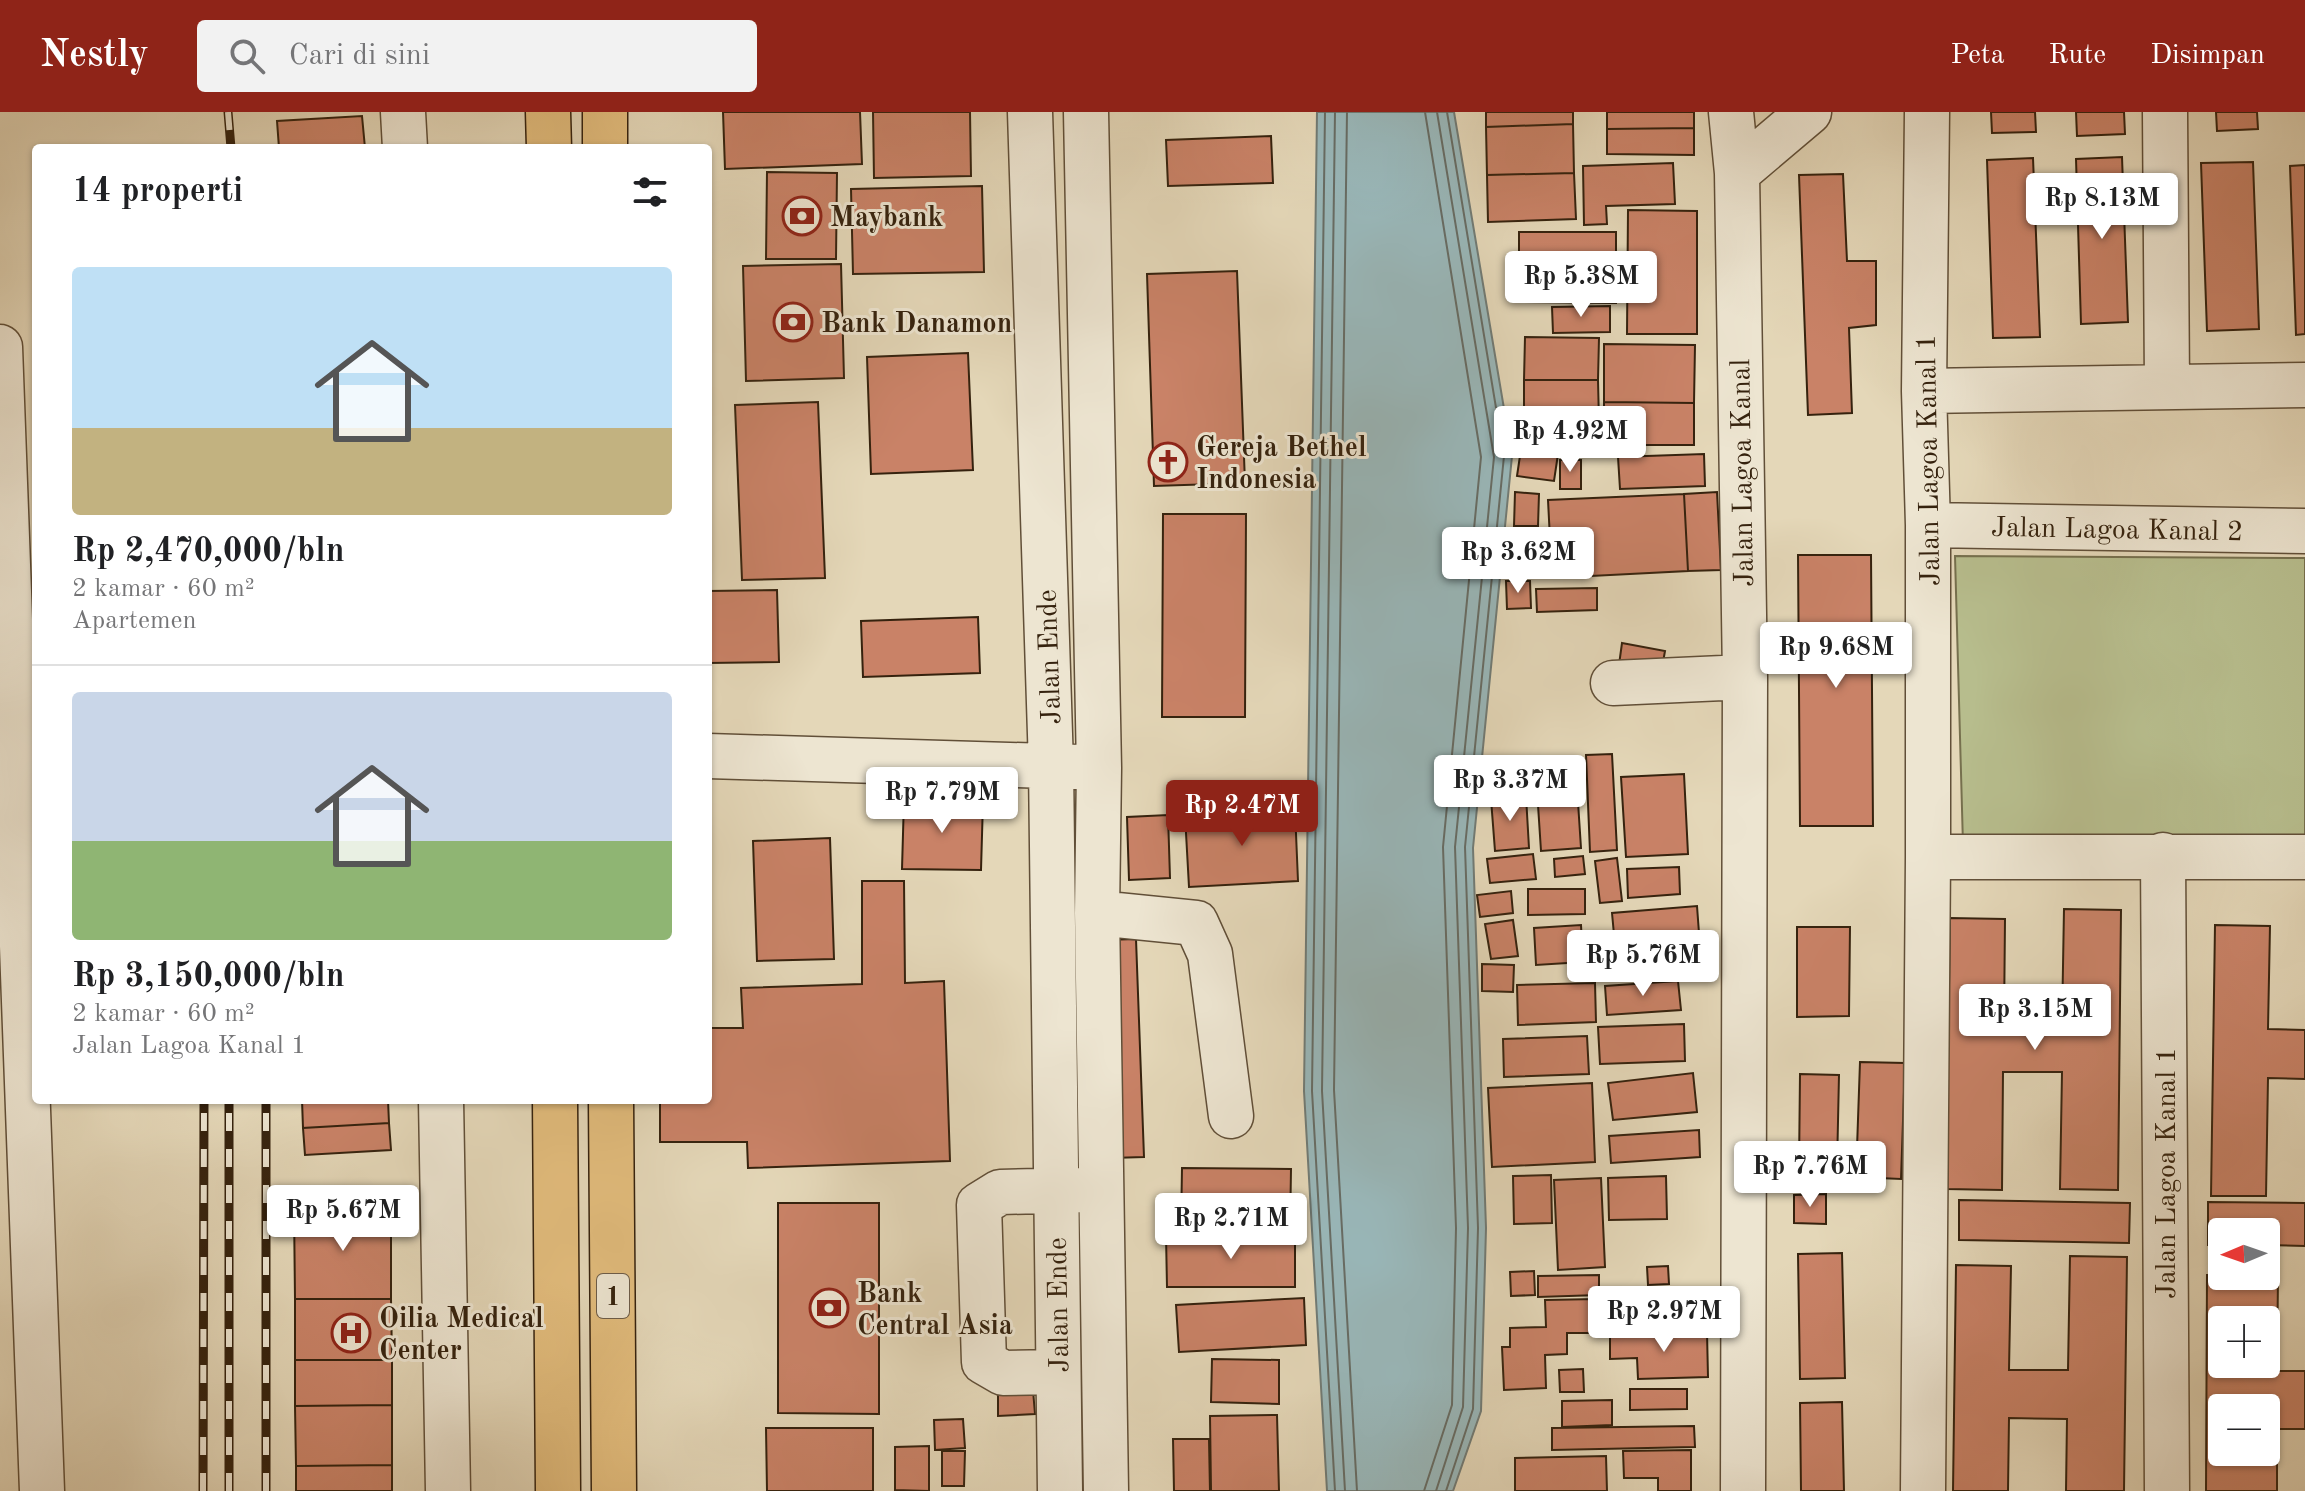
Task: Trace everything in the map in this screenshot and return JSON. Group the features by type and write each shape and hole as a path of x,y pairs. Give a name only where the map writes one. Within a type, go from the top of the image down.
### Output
{"highway":[{"path":"548,112 549,144"},
{"path":"605,112 605,144"},
{"name":"1","path":"555,1104 558,1491"},
{"name":"1","path":"611,1104 614,1491"}],"street":[{"path":"403,112 405,144"},
{"name":"Jalan Ende","path":"1030,112 1051,765 1060,1491"},
{"name":"Jalan Ende","path":"1086,112 1099,768 1097,913 1104,1189 1106,1491"},
{"name":"Jalan Lagoa Kanal","path":"1731,112 1737,173 1745,677 1743,1491"},
{"path":"1737,173 1809,112"},
{"name":"Jalan Lagoa Kanal 1","path":"1923,1491 1928,857 1928,525 1924,391 1927,112"},
{"path":"2165,112 2167,385"},
{"path":"0,347 42,1491"},
{"path":"1924,391 2305,385"},
{"name":"Jalan Lagoa Kanal 2","path":"1928,525 2305,531"},
{"path":"1613,683 1745,677"},
{"path":"712,756 1099,768"},
{"name":"Jalan Lagoa Kanal 1","path":"2163,855 2167,1491"},
{"path":"1928,857 2305,857"},
{"path":"1097,913 1196,923 1210,954 1231,1116"},
{"path":"441,1104 448,1491"},
{"path":"1058,1372 1003,1373 984,1362 979,1205 1000,1192 1104,1189"}],"green space":[{"path":"1955,556 2305,558 2305,844 1963,845"}],"water":[{"path":"1317,112 1454,112 1512,456 1473,848 1486,1228 1481,1411 1453,1491 1327,1491 1304,1091"}],"building":[{"path":"723,112 860,112 862,164 725,169"},
{"path":"873,112 970,112 971,176 874,178"},
{"path":"1486,112 1573,112 1573,124 1486,127"},
{"path":"1607,112 1694,112 1694,128 1607,129"},
{"path":"1991,112 2035,112 2036,132 1992,133"},
{"path":"2076,112 2124,112 2125,134 2077,136"},
{"path":"2216,112 2257,112 2258,129 2217,131"},
{"path":"362,116 365,144 279,144 277,121"},
{"path":"1573,124 1574,173 1487,175 1486,127"},
{"path":"1694,128 1694,155 1607,154 1607,129"},
{"path":"1271,136 1273,183 1168,186 1166,140"},
{"path":"2122,157 2128,322 2081,324 2076,159"},
{"path":"2033,158 2040,337 1993,338 1987,160"},
{"path":"2253,162 2259,329 2207,331 2201,163"},
{"path":"1673,163 1675,204 1606,206 1607,224 1584,225 1583,166"},
{"path":"2305,165 2305,334 2296,335 2290,166"},
{"name":"Maybank","path":"767,172 837,173 836,259 766,259"},
{"path":"1574,173 1576,219 1488,222 1487,175"},
{"path":"1843,174 1847,261 1876,261 1876,325 1849,328 1852,413 1808,415 1799,175"},
{"path":"982,186 984,272 853,274 851,189"},
{"path":"1628,210 1697,211 1697,334 1627,334"},
{"path":"1519,232 1616,232 1616,268 1519,267"},
{"name":"Bank Danamon","path":"841,264 844,378 746,381 743,266"},
{"path":"1519,267 1616,268 1616,303 1519,302"},
{"path":"1237,271 1245,483 1154,486 1147,274"},
{"path":"1610,306 1610,332 1553,333 1552,307"},
{"path":"1525,337 1599,338 1598,380 1524,380"},
{"path":"1604,344 1695,345 1694,403 1604,402"},
{"path":"968,353 973,470 871,474 867,357"},
{"path":"1524,380 1598,380 1599,422 1524,421"},
{"path":"818,402 825,578 742,580 735,405"},
{"path":"1604,402 1694,403 1694,445 1604,445"},
{"path":"1521,449 1558,454 1554,481 1517,476"},
{"path":"1704,454 1705,486 1620,489 1618,457"},
{"path":"1560,460 1581,460 1581,489 1560,489"},
{"path":"1515,492 1539,494 1538,526 1514,526"},
{"path":"1717,492 1721,570 1688,571 1684,494"},
{"path":"1684,494 1688,571 1552,578 1548,500"},
{"path":"1163,514 1246,514 1245,717 1162,717"},
{"path":"1509,554 1538,554 1538,574 1509,574"},
{"path":"1798,555 1871,555 1873,826 1800,826"},
{"path":"1506,581 1530,581 1531,608 1507,609"},
{"path":"1597,588 1597,610 1537,612 1536,589"},
{"path":"777,590 779,662 712,663 712,591"},
{"path":"978,617 980,673 863,677 861,621"},
{"path":"1622,643 1665,651 1660,679 1618,672"},
{"path":"1612,754 1617,850 1590,852 1586,755"},
{"path":"1575,756 1581,848 1541,851 1535,759"},
{"path":"1684,774 1688,854 1626,857 1621,777"},
{"path":"1526,796 1529,848 1495,851 1491,799"},
{"path":"904,799 983,801 981,870 902,869"},
{"path":"1295,810 1298,881 1189,887 1185,815"},
{"path":"1168,815 1170,878 1129,880 1127,817"},
{"path":"830,838 834,959 757,961 753,841"},
{"path":"1533,854 1536,879 1490,883 1487,859"},
{"path":"1583,856 1585,874 1555,877 1554,859"},
{"path":"1617,858 1622,901 1600,903 1595,861"},
{"path":"1679,867 1680,894 1628,898 1627,869"},
{"path":"862,881 904,881 905,983 944,981 950,1161 748,1168 747,1142 660,1142 660,1104 712,1104 712,1028 743,1028 741,988 862,984"},
{"path":"1528,889 1585,889 1585,914 1528,915"},
{"path":"1511,891 1513,913 1480,917 1477,895"},
{"path":"1697,906 1701,960 1617,967 1612,913"},
{"path":"2064,909 2121,910 2118,1190 2060,1189 2062,1072 2003,1072 2002,1190 1946,1189 1950,918 2005,919 2004,1023 2062,1024"},
{"path":"1513,920 1518,956 1491,959 1485,924"},
{"path":"1581,925 1583,962 1536,965 1534,928"},
{"path":"2215,925 2270,926 2268,1029 2305,1030 2305,1079 2268,1078 2266,1196 2211,1196"},
{"path":"1797,927 1850,927 1849,1016 1797,1017"},
{"path":"1136,939 1144,1157 1111,1158 1103,940"},
{"path":"1482,964 1514,965 1513,992 1482,991"},
{"path":"1678,981 1681,1010 1607,1015 1605,986"},
{"path":"1595,983 1596,1022 1518,1025 1517,985"},
{"path":"1684,1024 1685,1061 1600,1064 1598,1027"},
{"path":"1587,1036 1589,1074 1504,1077 1503,1039"},
{"path":"1860,1062 1905,1063 1901,1179 1856,1177"},
{"path":"1693,1073 1697,1112 1613,1120 1608,1083"},
{"path":"1800,1074 1839,1075 1837,1168 1799,1168"},
{"path":"1592,1083 1595,1162 1492,1167 1488,1088"},
{"path":"302,1104 388,1104 389,1123 303,1128"},
{"path":"389,1123 391,1150 305,1155 303,1128"},
{"path":"1699,1130 1700,1157 1611,1163 1609,1136"},
{"path":"1182,1168 1291,1169 1290,1231 1181,1229"},
{"path":"1551,1175 1552,1223 1514,1224 1513,1176"},
{"path":"1666,1176 1667,1219 1609,1220 1608,1178"},
{"path":"1601,1178 1605,1267 1558,1270 1554,1180"},
{"path":"1826,1194 1826,1224 1794,1223 1794,1195"},
{"path":"1959,1200 2130,1203 2129,1243 1959,1240"},
{"path":"2208,1202 2305,1203 2305,1246 2280,1245 2280,1218 2208,1218"},
{"name":"Bank Central Asia","path":"778,1203 879,1203 879,1414 778,1413"},
{"path":"391,1207 391,1299 295,1299 294,1208"},
{"path":"1166,1235 1295,1235 1295,1287 1167,1287"},
{"path":"1842,1253 1845,1378 1800,1379 1798,1254"},
{"path":"2070,1256 2127,1257 2124,1491 2066,1491 2067,1419 2009,1418 2008,1491 1953,1491 1956,1265 2011,1266 2009,1370 2068,1370"},
{"path":"1668,1266 1669,1284 1648,1285 1647,1267"},
{"path":"1534,1271 1535,1295 1511,1296 1510,1272"},
{"path":"1599,1275 1599,1295 1538,1297 1538,1276"},
{"path":"2207,1275 2208,1290 2278,1290 2278,1306 2208,1306 2208,1378 2280,1378 2280,1371 2305,1371 2305,1429 2280,1429 2280,1394 2208,1394 2208,1466 2277,1466 2277,1491 2206,1491"},
{"path":"1304,1298 1306,1345 1179,1352 1176,1305"},
{"path":"295,1299 391,1299 392,1360 295,1360"},
{"path":"1597,1299 1599,1333 1567,1333 1567,1354 1545,1355 1546,1388 1504,1390 1502,1347 1510,1347 1510,1328 1546,1327 1545,1300"},
{"path":"1685,1299 1686,1330 1651,1330 1651,1300"},
{"path":"1623,1302 1624,1333 1608,1333 1607,1303"},
{"path":"1707,1332 1708,1377 1638,1379 1637,1358 1610,1359 1610,1334"},
{"path":"1212,1359 1279,1360 1279,1404 1211,1402"},
{"path":"295,1360 392,1360 392,1405 295,1406"},
{"path":"1583,1369 1584,1392 1560,1392 1559,1370"},
{"path":"1630,1389 1687,1389 1687,1409 1630,1410"},
{"path":"1033,1390 1035,1414 998,1416 998,1392"},
{"path":"1612,1400 1612,1425 1562,1427 1562,1401"},
{"path":"1842,1402 1844,1491 1801,1491 1800,1403"},
{"path":"392,1405 392,1465 296,1466 295,1406"},
{"path":"1277,1415 1279,1491 1211,1491 1210,1416"},
{"path":"963,1419 965,1448 935,1450 934,1420"},
{"path":"1694,1426 1695,1447 1552,1450 1552,1428"},
{"path":"766,1428 873,1428 873,1491 767,1491"},
{"path":"1173,1439 1209,1439 1210,1491 1174,1491"},
{"path":"929,1446 929,1491 895,1490 895,1447"},
{"path":"1691,1450 1691,1491 1658,1491 1658,1478 1624,1478 1623,1451"},
{"path":"942,1451 965,1451 964,1486 942,1486"},
{"path":"1606,1456 1607,1491 1515,1491 1515,1458"},
{"path":"392,1465 392,1491 296,1491 296,1466"}],"railway":[{"path":"228,112 231,144"},
{"path":"203,1491 204,1104"},
{"path":"229,1104 229,1491"},
{"path":"266,1104 266,1491"}],"place":[{"name":"Maybank","path":"802,216"},
{"name":"Bank Danamon","path":"793,322"},
{"name":"Gereja Bethel Indonesia","path":"1168,462"},
{"name":"Bank Central Asia","path":"829,1308"},
{"name":"Oilia Medical Center","path":"351,1333"}]}
